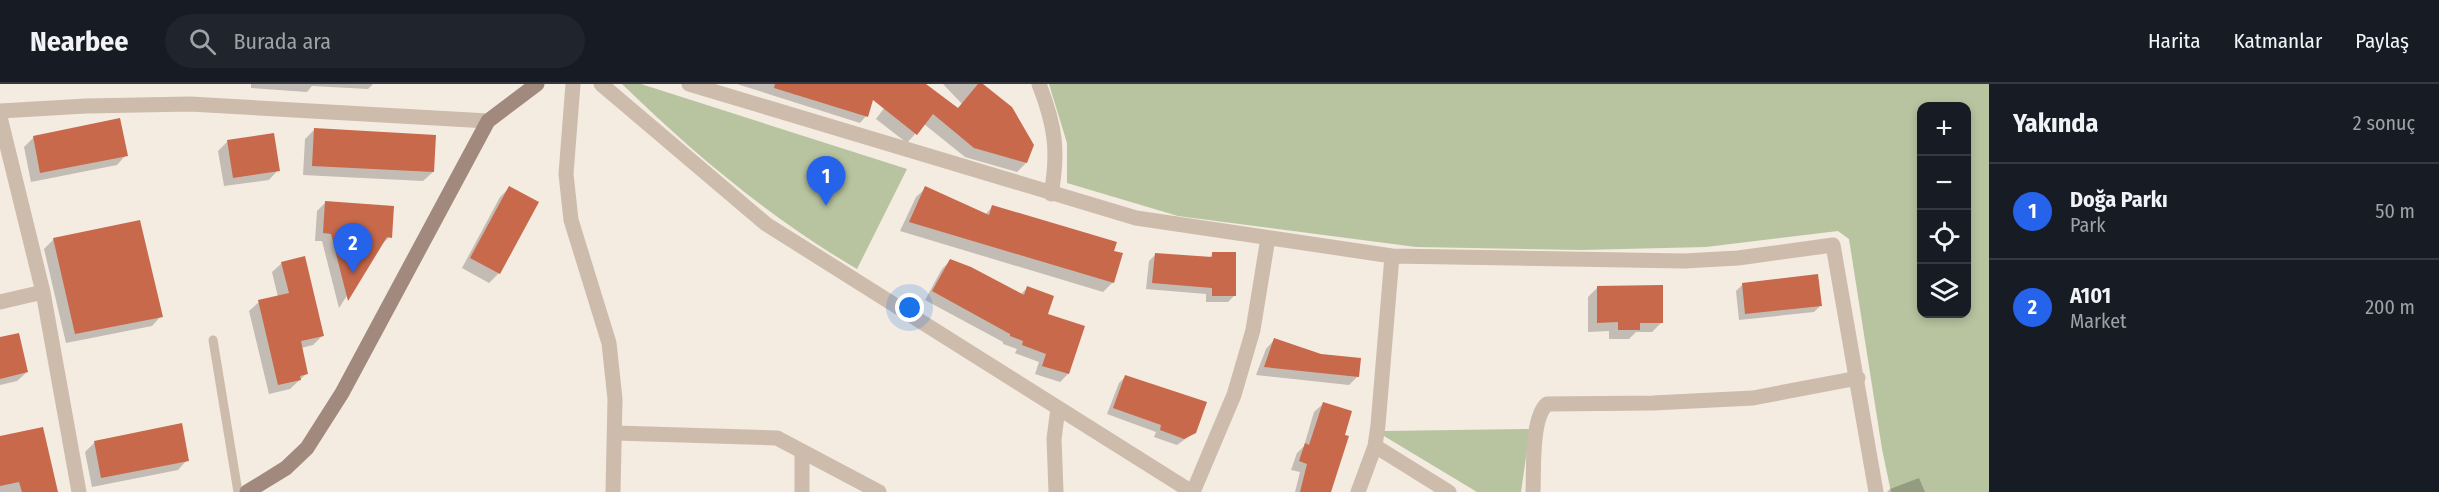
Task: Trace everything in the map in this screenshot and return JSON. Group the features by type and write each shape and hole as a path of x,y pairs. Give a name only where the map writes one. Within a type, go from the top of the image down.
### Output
{"street":[{"path":"247,492 286,468 307,448 342,393 488,121 537,84"},
{"path":"573,84 566,174 571,220 609,343 615,399 613,492"},
{"path":"600,84 766,224 1193,492 1234,395 1253,330 1268,238"},
{"path":"689,84 1136,218 1392,256 1620,262 1684,261 1738,258 1833,245 1857,378 1871,491"},
{"path":"1039,84 1049,110 1056,141 1051,194"},
{"path":"0,111 86,106 190,104 488,121"},
{"path":"0,117 43,292 79,492"},
{"path":"1358,492 1375,446 1392,256"},
{"path":"0,302 43,292"},
{"path":"1533,492 1537,427 1540,410 1547,404 1653,403 1753,398 1857,378"},
{"path":"1056,492 1054,439 1058,408"},
{"path":"615,433 777,438 879,492"},
{"path":"1375,446 1449,492"},
{"path":"802,452 802,492"}],"lane":[{"path":"213,340 238,492"}],"green space":[{"path":"622,84 641,84 907,169 857,269 763,207 705,160"},
{"path":"1049,84 1989,84 1989,492 1891,492 1882,449 1849,239 1838,231 1706,247 1581,250 1416,247 1178,216 1067,183 1067,143"},
{"path":"1530,429 1521,492 1477,492 1384,436 1384,431"}],"building":[{"path":"775,84 926,84 958,108 978,84 983,84 1012,107 1034,145 1027,163 974,148 933,114 917,135 873,100 868,117 774,88"},
{"path":"120,118 128,156 40,173 33,136"},
{"path":"314,128 436,135 434,172 312,166"},
{"path":"274,133 280,171 233,178 227,140"},
{"path":"509,186 539,202 500,274 470,258"},
{"path":"925,186 989,215 992,205 1117,242 1114,251 1123,253 1114,283 909,222"},
{"path":"325,201 394,206 392,238 387,237 348,301 331,234 323,233"},
{"path":"140,220 163,317 75,334 53,238"},
{"path":"1212,252 1236,252 1236,296 1212,296 1212,288 1152,283 1155,253 1212,257"},
{"path":"305,256 324,336 301,341 308,374 300,376 301,380 278,385 258,300 289,293 281,262"},
{"path":"950,259 971,267 1024,295 1027,286 1054,296 1048,314 1085,326 1069,374 1042,366 1046,354 1022,345 1023,341 1010,336 932,291"},
{"path":"1818,274 1822,306 1745,314 1742,283"},
{"path":"1663,285 1663,323 1640,323 1640,330 1618,330 1618,322 1597,323 1597,286"},
{"path":"19,333 28,372 0,379 0,337"},
{"path":"1274,338 1321,354 1361,358 1359,377 1264,367"},
{"path":"1125,375 1207,402 1196,433 1184,439 1160,430 1161,425 1113,408"},
{"path":"1323,402 1352,411 1345,435 1349,436 1331,492 1300,492 1307,464 1299,461 1305,443 1309,445"},
{"path":"182,423 189,461 101,478 94,441"},
{"path":"43,427 58,492 22,492 19,482 0,486 0,436"}],"place":[{"name":"Doğa Parkı","path":"826,206"},
{"name":"A101","path":"353,273"}]}
